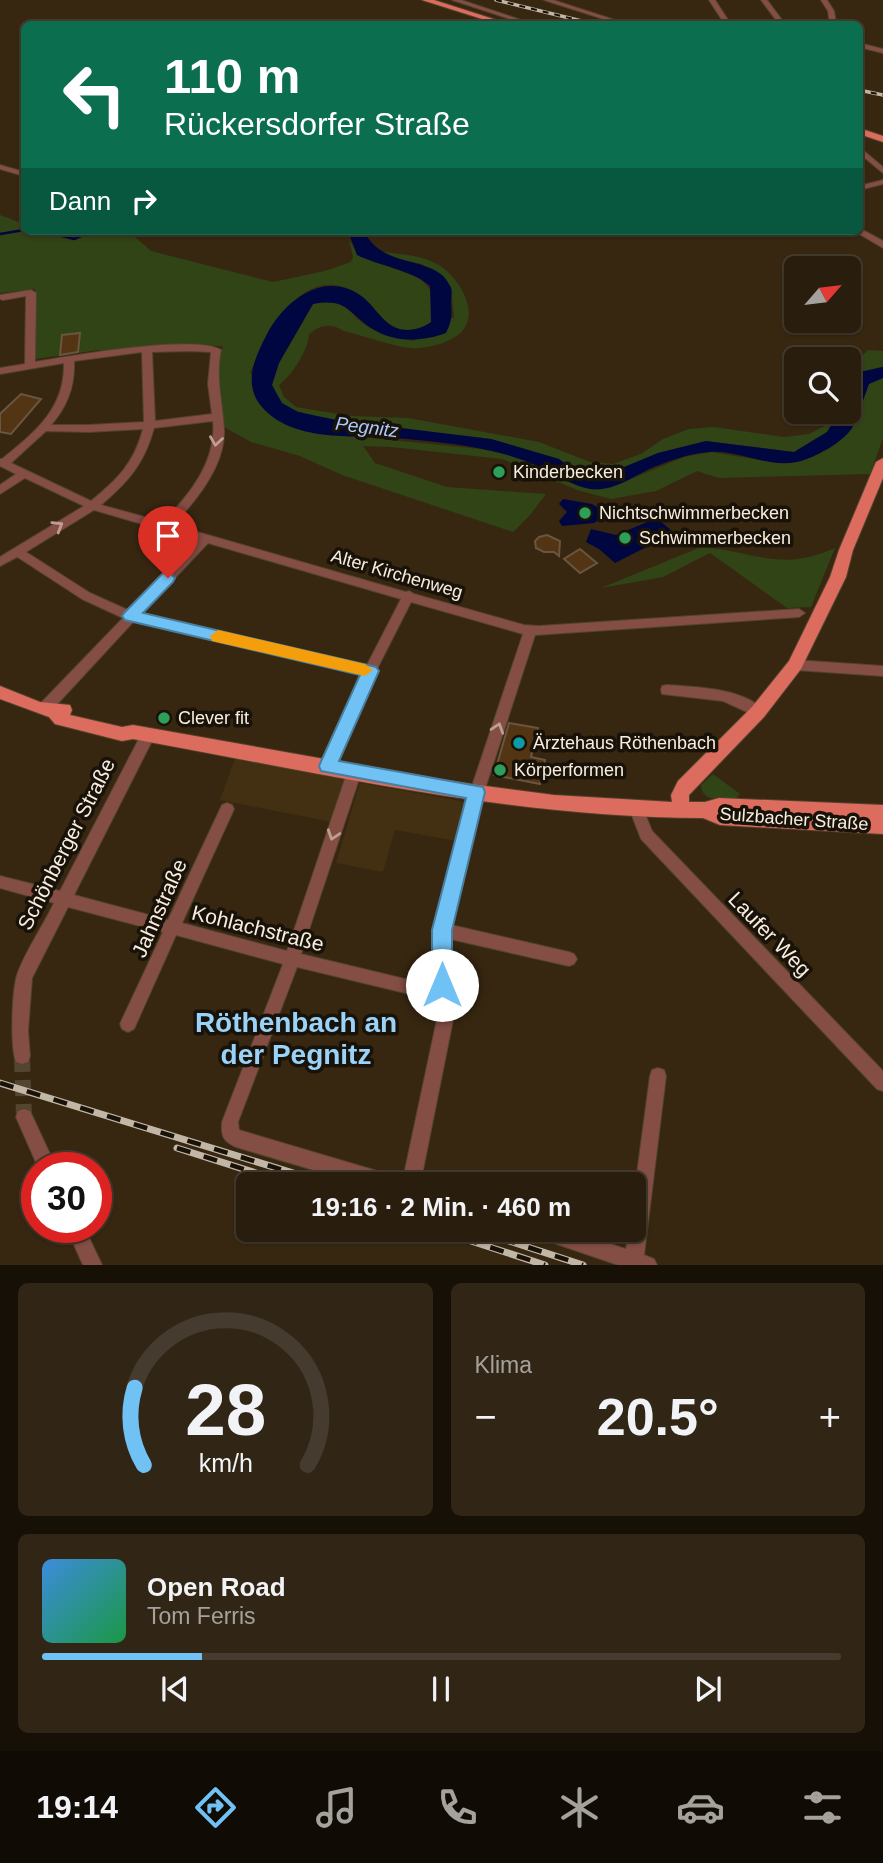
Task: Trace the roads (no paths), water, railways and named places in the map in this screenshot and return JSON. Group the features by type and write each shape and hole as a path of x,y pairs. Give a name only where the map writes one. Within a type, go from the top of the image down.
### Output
{"main road":[{"path":"426,0 494,21"},
{"path":"863,135 883,139"},
{"path":"681,810 680,795 684,786 758,712 794,665 838,577 846,550 883,462"},
{"name":"Sulzbacher Straße","path":"0,692 49,711 61,719 122,734 140,734 554,803 681,810 705,810 719,806 883,813"},
{"name":"Sulzbacher Straße","path":"705,810 720,817 883,826"}],"street":[{"path":"455,0 521,21"},
{"path":"547,0 614,21"},
{"path":"712,0 725,21"},
{"path":"764,0 780,21"},
{"path":"824,0 831,11 833,21"},
{"path":"863,46 883,51"},
{"path":"863,153 883,171"},
{"path":"0,167 21,173"},
{"path":"863,187 883,182"},
{"path":"863,232 883,245"},
{"path":"3,297 31,293 30,366"},
{"path":"0,371 147,350 195,347 216,349 211,370 219,436 216,449 183,508 165,527"},
{"path":"0,562 93,506 128,476 141,456 149,427 147,350"},
{"path":"2,463 45,428 69,388 69,360"},
{"path":"45,428 89,430 149,427 216,417"},
{"name":"Alter Kirchenweg","path":"2,463 93,506 531,630 799,613"},
{"path":"0,490 24,474"},
{"path":"49,711 130,616 205,539"},
{"path":"15,553 23,555 106,607 130,616 370,671"},
{"path":"327,766 370,671 409,595"},
{"path":"414,1172 448,1005 442,985 442,930 477,792 531,630"},
{"path":"794,665 883,671"},
{"path":"667,690 712,693 735,698 758,712"},
{"name":"Schönberger Straße","path":"22,1056 20,1031 24,977 64,900 140,734"},
{"path":"350,1172 236,1138 230,1134 230,1122 292,959 355,770"},
{"name":"Laufer Weg","path":"636,808 646,835 883,1083"},
{"name":"Jahnstraße","path":"128,1024 226,809"},
{"name":"Kohlachstraße","path":"0,882 292,959 426,990 442,985"},
{"path":"442,930 569,959"},
{"path":"577,1242 641,1262 658,1076"},
{"path":"24,1117 40,1152"},
{"path":"83,1243 93,1265"}],"water":[{"name":"Pegnitz","path":"350,235 368,235 377,248 400,259 435,270 444,277 451,289 451,314 446,333 427,338 398,339 371,328 340,305 313,304 279,363 272,385 282,403 298,412 336,420 491,439 559,459 588,476 605,475 658,453 706,441 794,452 827,432 832,424 854,424 843,438 804,460 781,463 722,452 703,453 668,462 615,486 599,489 577,485 505,454 417,440 323,435 289,426 262,407 256,398 252,380 255,361 267,334 285,309 297,299 309,291 337,286 351,290 365,299 384,320 397,328 412,330 431,322 430,286 414,276 357,255"},
{"path":"883,367 883,378 869,384 861,405 861,372"},
{"name":"Nichtschwimmerbecken","path":"563,499 592,504 603,511 603,517 594,523 562,526 559,521 567,512 559,504"},
{"name":"Schwimmerbecken","path":"657,518 674,533 615,563 586,542 591,529 616,535"}],"waterway":[{"path":"0,234 21,230"},
{"path":"58,235 74,239 83,235"}],"tunnel":[{"path":"22,1056 24,1117"}],"railway":[{"path":"496,0 582,21"},
{"path":"863,91 883,95"},
{"path":"0,1083 290,1172"},
{"path":"177,1148 253,1172"},
{"path":"474,1242 545,1265"},
{"path":"512,1242 583,1265"}],"place":[{"name":"Kinderbecken","path":"499,472"},
{"name":"Nichtschwimmerbecken","path":"585,513"},
{"name":"Schwimmerbecken","path":"625,538"},
{"name":"Clever fit","path":"164,718"},
{"name":"Ärztehaus Röthenbach","path":"519,743"},
{"name":"Körperformen","path":"500,770"}],"district":[{"name":"Röthenbach an der Pegnitz","path":"296,1038"}]}
